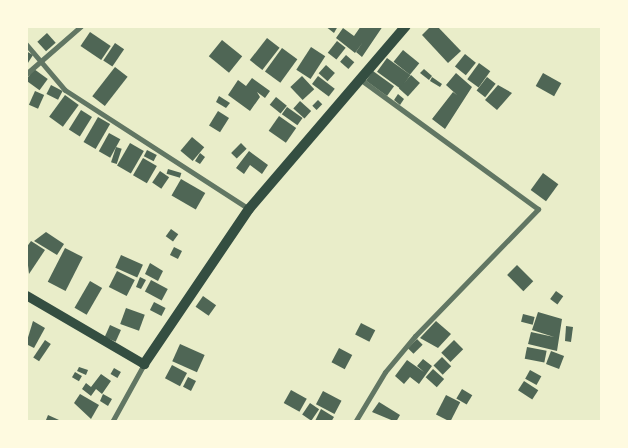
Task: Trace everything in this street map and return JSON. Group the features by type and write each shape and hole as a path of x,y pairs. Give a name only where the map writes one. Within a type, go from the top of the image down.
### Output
{"main road":[{"path":"26,295 144,364 249,209 406,26"}],"street":[{"path":"26,74 80,26"},
{"path":"26,44 65,90 249,209"},
{"path":"355,422 385,372 415,336 538,209 359,79"},
{"path":"112,422 144,364"}],"building":[{"path":"325,26 338,26 334,33"},
{"path":"361,26 383,26 362,57 356,52 363,42 355,53 336,38 343,28 354,36"},
{"path":"431,26 437,26 461,51 448,63 422,35"},
{"path":"90,32 111,46 101,60 80,46"},
{"path":"47,33 56,43 46,51 37,42"},
{"path":"267,38 280,48 262,70 250,60"},
{"path":"222,40 242,56 229,73 209,56"},
{"path":"337,41 346,48 336,60 328,53"},
{"path":"115,43 124,49 112,67 103,60"},
{"path":"311,47 325,56 311,79 296,70"},
{"path":"282,48 297,59 280,83 265,71"},
{"path":"403,50 419,63 410,75 394,62"},
{"path":"26,51 33,55 26,66"},
{"path":"465,54 476,63 466,75 455,66"},
{"path":"346,55 354,62 348,69 340,62"},
{"path":"387,58 410,75 400,89 377,72"},
{"path":"479,63 490,71 479,87 467,79"},
{"path":"326,65 335,73 328,81 319,73"},
{"path":"115,67 128,77 105,106 92,96"},
{"path":"34,69 48,79 40,90 26,80"},
{"path":"424,69 432,76 429,80 420,73"},
{"path":"373,71 394,86 387,96 366,81"},
{"path":"456,73 472,87 445,129 432,119 453,92 457,95 446,85"},
{"path":"543,73 561,83 554,96 536,86"},
{"path":"411,75 420,83 408,96 399,88"},
{"path":"302,76 314,89 303,100 290,87"},
{"path":"318,76 335,89 329,97 312,84"},
{"path":"432,77 442,84 440,87 430,81"},
{"path":"487,77 496,84 485,97 477,90"},
{"path":"252,78 270,91 265,98 257,92 260,97 250,111 228,95 238,80 246,86"},
{"path":"51,85 63,91 58,100 46,94"},
{"path":"498,85 512,93 497,110 485,100"},
{"path":"35,91 44,95 38,109 29,105"},
{"path":"398,94 404,99 400,105 394,100"},
{"path":"65,95 79,105 63,127 49,117"},
{"path":"219,96 230,103 226,108 216,102"},
{"path":"276,97 287,106 281,114 270,105"},
{"path":"318,100 322,104 317,110 312,106"},
{"path":"300,101 311,111 304,118 293,108"},
{"path":"287,107 303,118 297,125 282,114"},
{"path":"81,110 92,117 80,136 69,130"},
{"path":"218,111 229,118 220,132 209,125"},
{"path":"279,116 296,128 286,143 269,131"},
{"path":"98,117 110,124 96,149 84,142"},
{"path":"109,133 120,139 110,158 99,151"},
{"path":"192,137 204,147 193,161 180,151"},
{"path":"130,143 144,151 131,174 117,166"},
{"path":"241,143 247,149 237,159 231,153"},
{"path":"116,147 122,149 117,164 111,162"},
{"path":"147,150 157,155 154,161 144,156"},
{"path":"249,151 268,165 262,174 250,165 244,174 236,168"},
{"path":"200,153 205,157 200,164 195,161"},
{"path":"143,158 157,166 147,183 133,175"},
{"path":"168,169 181,173 180,178 167,174"},
{"path":"160,171 169,177 161,189 152,183"},
{"path":"543,173 558,184 546,201 531,190"},
{"path":"181,179 205,193 196,209 172,195"},
{"path":"171,229 178,234 173,242 166,236"},
{"path":"46,232 64,244 57,255 34,241"},
{"path":"31,241 45,250 29,274 26,248"},
{"path":"174,247 182,251 178,259 170,255"},
{"path":"65,248 83,257 66,291 48,282"},
{"path":"121,255 143,265 137,278 115,268"},
{"path":"150,263 163,271 158,281 145,274"},
{"path":"517,265 533,281 523,291 507,275"},
{"path":"117,271 135,280 127,296 109,287"},
{"path":"140,277 146,280 141,289 136,287"},
{"path":"151,280 168,289 162,300 145,291"},
{"path":"90,281 102,288 87,315 74,308"},
{"path":"556,291 563,296 557,304 550,299"},
{"path":"203,296 216,305 209,316 196,307"},
{"path":"154,302 166,308 161,316 150,310"},
{"path":"126,308 145,315 139,331 120,324"},
{"path":"538,312 562,319 557,351 528,344 531,332 554,337 532,330"},
{"path":"523,314 535,317 533,325 521,322"},
{"path":"33,321 45,328 34,348 26,344"},
{"path":"436,321 451,334 438,348 420,338"},
{"path":"361,323 375,330 369,342 355,335"},
{"path":"110,325 121,330 116,342 105,337"},
{"path":"566,326 573,327 571,342 565,341"},
{"path":"417,339 423,345 413,354 408,348"},
{"path":"45,340 51,344 39,361 33,357"},
{"path":"454,340 463,349 450,362 441,353"},
{"path":"180,344 205,355 197,372 172,361"},
{"path":"527,347 547,351 544,363 525,359"},
{"path":"339,348 352,355 345,369 331,362"},
{"path":"551,351 564,356 559,369 546,364"},
{"path":"442,357 451,366 443,375 434,365"},
{"path":"423,359 432,366 419,384 410,377 404,384 395,376 407,360 424,372 417,366"},
{"path":"172,365 187,373 180,386 165,378"},
{"path":"79,367 88,370 86,375 77,371"},
{"path":"114,368 121,372 117,378 110,374"},
{"path":"433,369 444,379 437,387 426,377"},
{"path":"530,370 541,376 537,385 525,379"},
{"path":"75,372 82,376 79,381 72,377"},
{"path":"101,374 111,381 102,394 96,389 91,396 82,389 86,383 91,387"},
{"path":"188,377 196,381 191,391 183,387"},
{"path":"524,381 538,390 532,399 518,390"},
{"path":"462,389 472,395 467,405 456,398"},
{"path":"291,390 307,399 299,412 284,403"},
{"path":"323,391 342,401 334,414 316,404"},
{"path":"80,394 99,405 91,419 74,403"},
{"path":"103,394 112,399 108,406 100,401"},
{"path":"446,395 460,402 450,422 436,415"},
{"path":"379,402 400,415 396,422 372,412"},
{"path":"310,403 319,409 311,421 302,415"},
{"path":"321,409 334,417 331,422 315,421"},
{"path":"48,415 59,420 58,422 46,420"}]}
